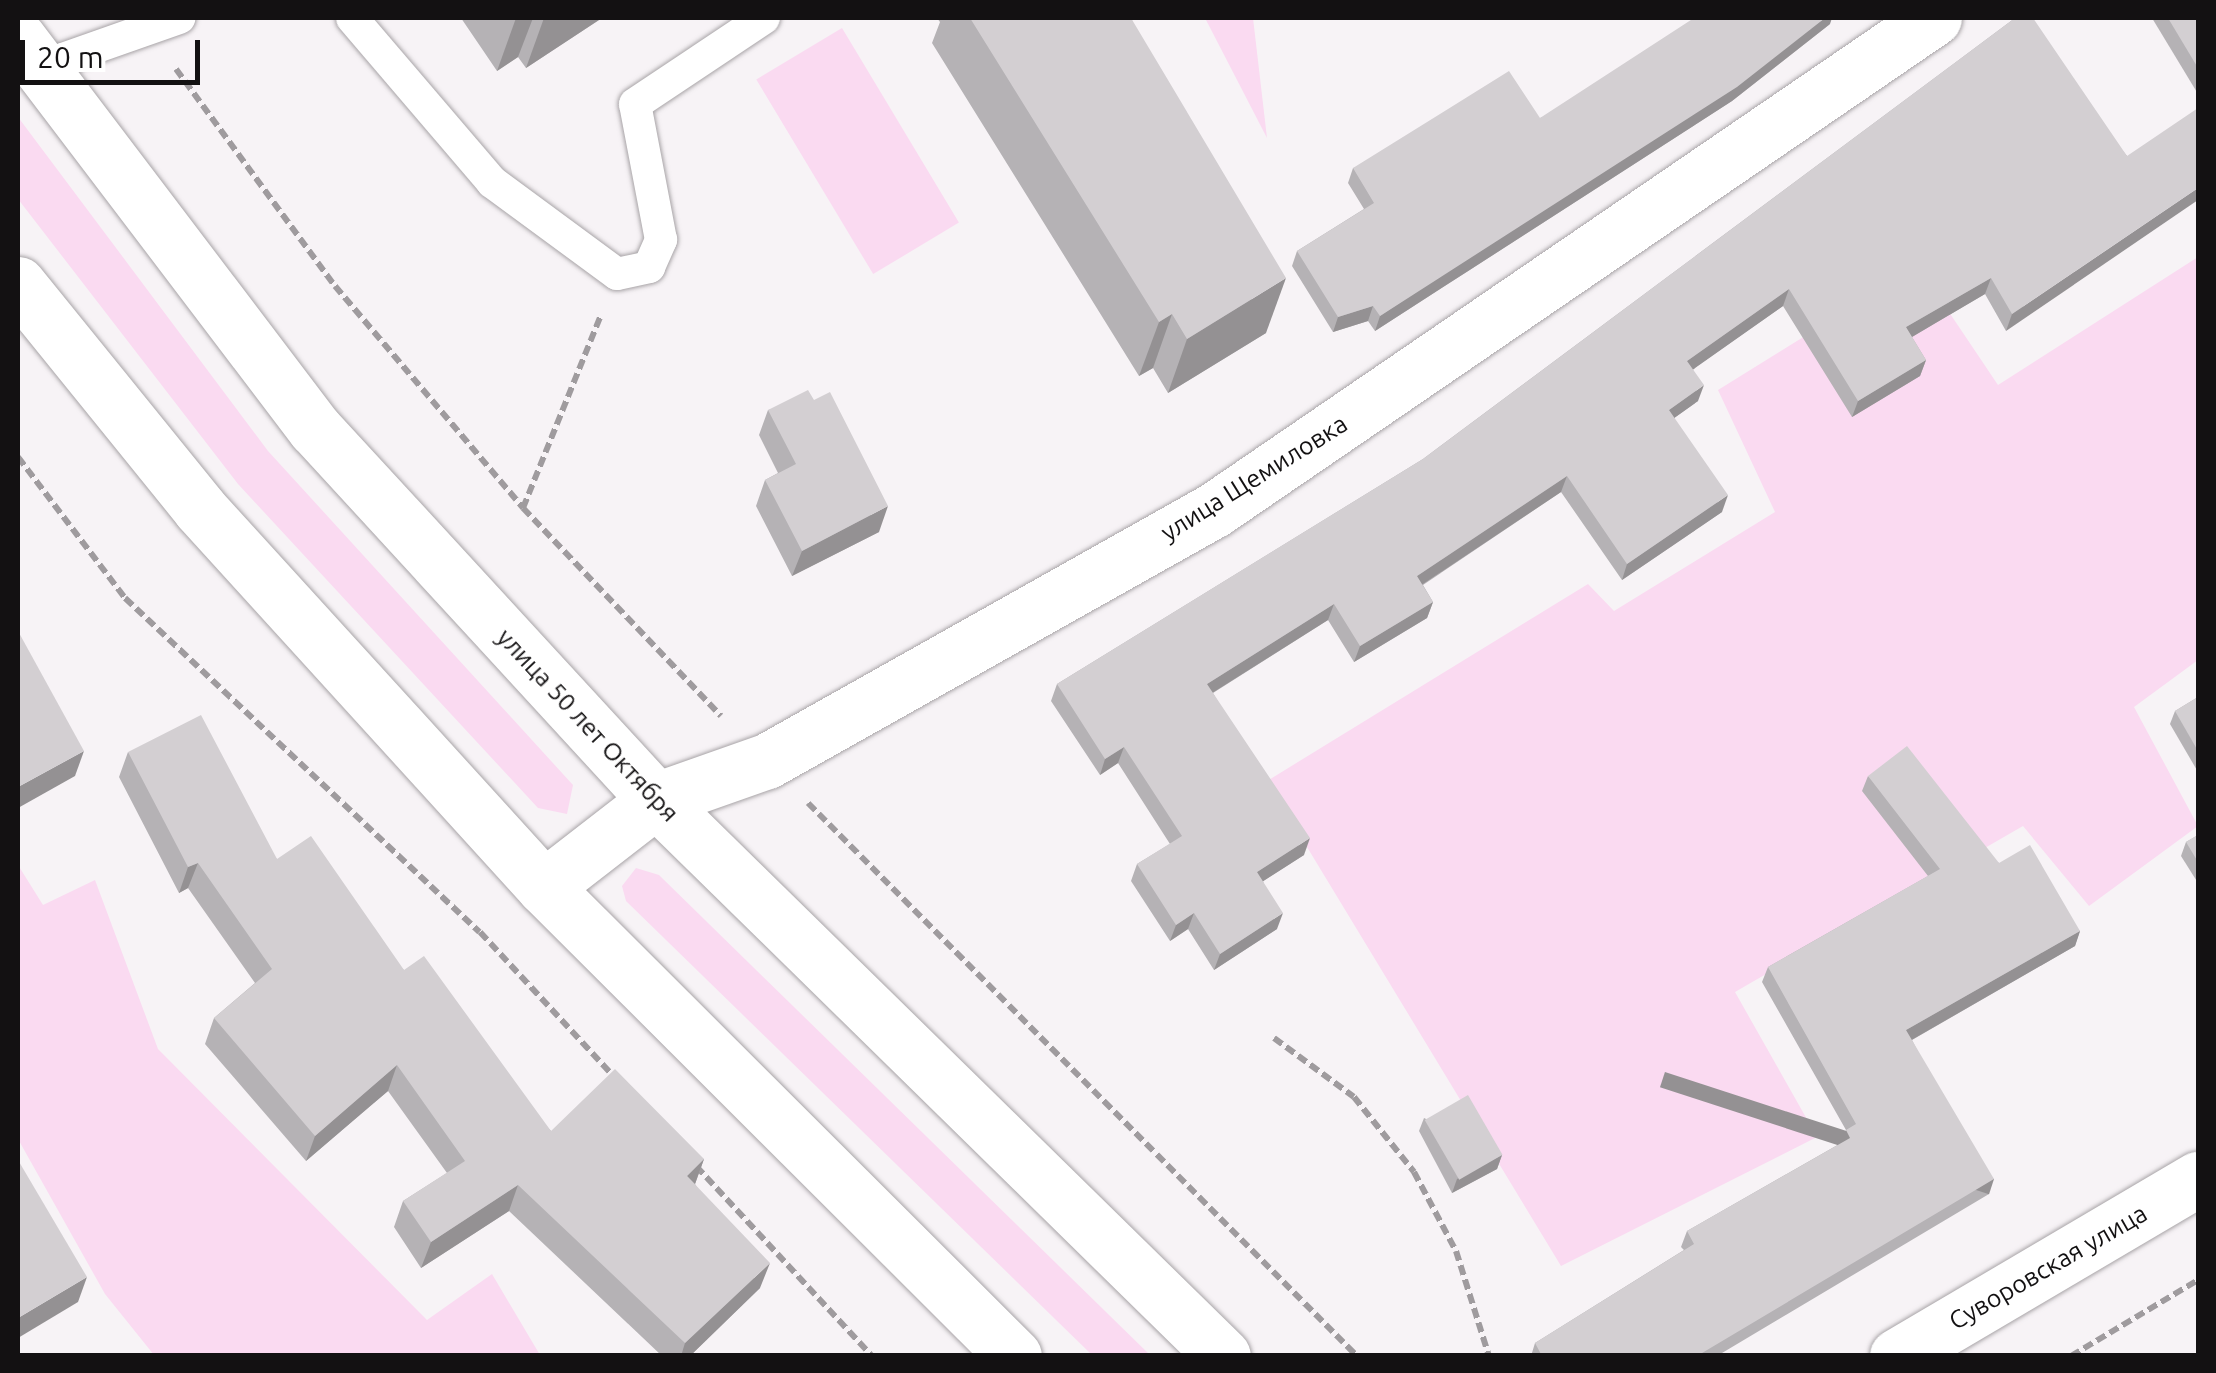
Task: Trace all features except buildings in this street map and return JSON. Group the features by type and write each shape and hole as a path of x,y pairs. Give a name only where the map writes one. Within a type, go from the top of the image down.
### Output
{"main road":[{"name":"улица Щемиловка","path":"544,887 656,800 767,761 1214,510 1934,18"},
{"name":"улица 50 лет Октября","path":"27,53 315,429 656,800 1223,1356"},
{"path":"18,284 200,509 544,887 1014,1356"},
{"name":"Суворовская улица","path":"1897,1356 2198,1179"}],"lane":[{"path":"27,53 150,34 179,18"},
{"path":"352,18 492,182 618,274 649,267 661,240 635,104 764,18"}],"path":[{"path":"150,34 335,286 523,508 767,761 1354,1352 1344,1356"},
{"path":"523,508 618,274"},
{"path":"18,456 125,598 480,932 629,1093"},
{"path":"1274,1038 1354,1097 1414,1172 1456,1251 1489,1356"},
{"path":"683,1151 872,1356"},
{"path":"2071,1356 2198,1280"}],"shaded area":[{"path":"1205,18 1253,18 1267,138"},
{"path":"842,28 959,223 873,274 756,80"},
{"path":"18,117 268,451 573,785 567,814 538,808 238,484 18,199"},
{"path":"2198,257 2198,660 2134,707 2198,826 2089,906 2023,826 1735,992 1817,1137 1561,1266 1267,781 1588,584 1614,611 1775,512 1718,390 1918,266 1998,385"},
{"path":"18,865 43,905 95,880 158,1049 427,1320 492,1274 540,1355 154,1355 105,1294 18,1139"},
{"path":"636,868 659,875 1150,1355 1092,1355 626,901 622,886"}]}
